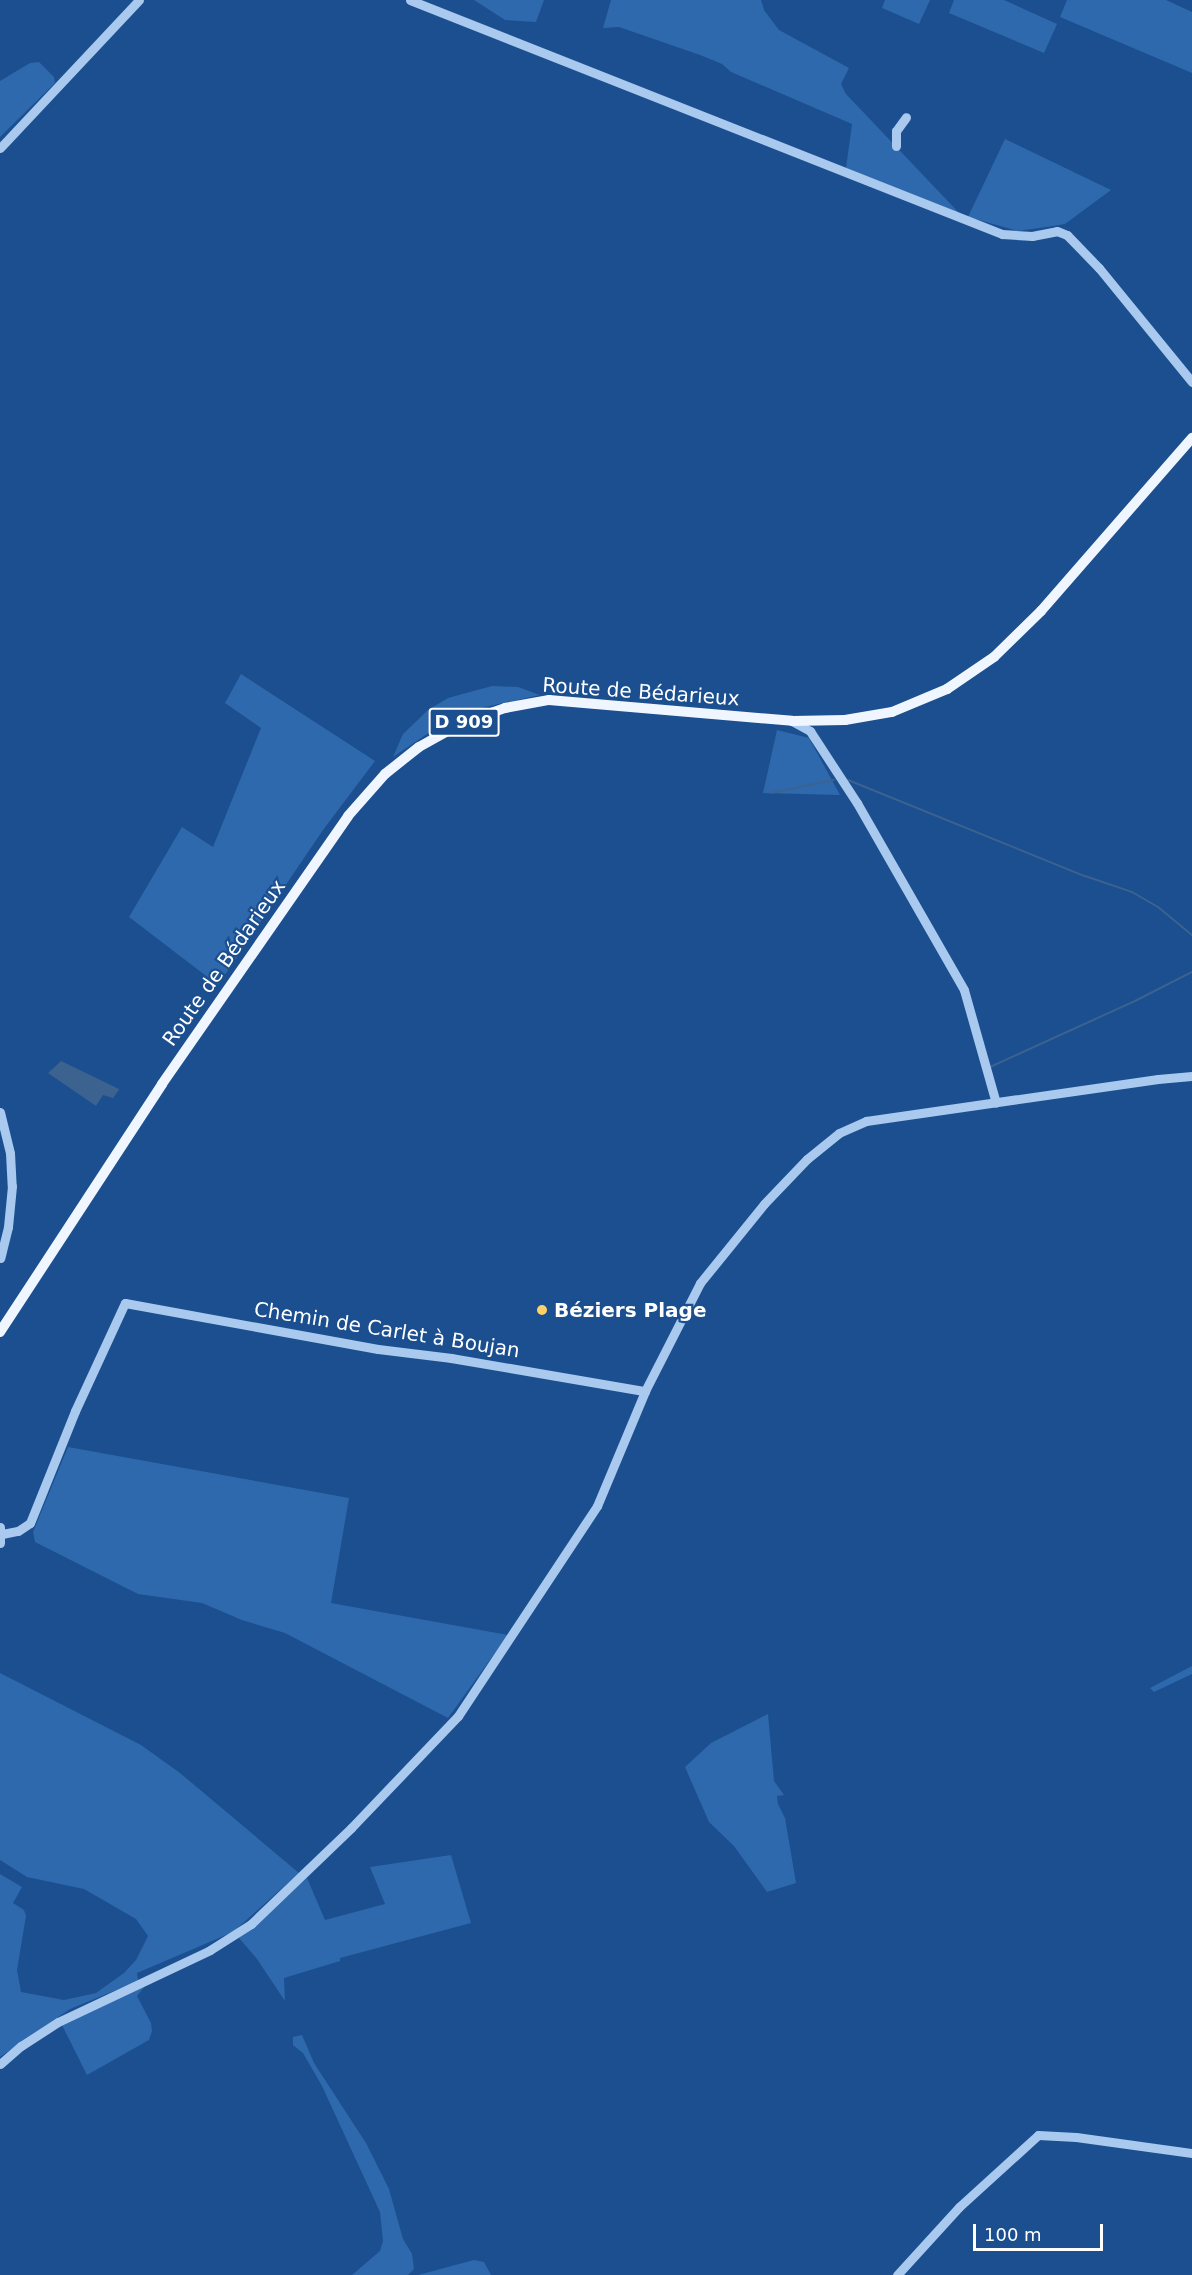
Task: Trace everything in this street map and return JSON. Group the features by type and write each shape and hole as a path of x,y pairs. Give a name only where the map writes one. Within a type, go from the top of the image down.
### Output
{"main road":[{"name":"Route de Bédarieux","path":"1146,494 1192,438"},
{"name":"Route de Bédarieux","path":"0,1332 162,1084 348,816 385,774 419,747 462,723 505,708 549,700 792,721 846,720 892,712 947,689 994,657 1041,611 1192,446"}],"street":[{"path":"410,0 1002,234 1032,236 1057,231 1067,234 1099,268 1170,358 1192,382"},
{"path":"0,148 137,1"},
{"path":"896,146 896,131 906,117"},
{"path":"792,721 810,731 857,803 964,990 996,1103"},
{"path":"0,2064 21,2046 58,2022 233,1938 251,1924 351,1828 458,1716 522,1623 597,1506 645,1392 700,1283 764,1204 807,1159 839,1133 866,1121 1158,1078 1192,1076"},
{"path":"0,1112 10,1153 12,1186 8,1227 0,1258"},
{"name":"Chemin de Carlet à Boujan","path":"1,1535 18,1531 30,1523 75,1411 125,1303 378,1349 451,1358 645,1392"},
{"path":"897,2275 959,2207 1038,2135 1076,2137 1192,2153"}],"shaded area":[{"path":"474,0 544,0 536,22 505,20"},
{"path":"611,0 761,0 764,10 779,30 849,68 841,84 846,94 961,215 846,168 852,124 731,72 722,64 700,55 619,27 603,28"},
{"path":"885,0 930,0 919,24 882,8"},
{"path":"954,0 1004,0 1057,24 1044,53 949,13"},
{"path":"1067,0 1166,0 1192,12 1192,73 1060,17"},
{"path":"39,62 54,77 55,83 0,137 0,81 30,63"},
{"path":"1005,139 1111,190 1065,224 1018,231 968,217"},
{"path":"241,674 375,761 323,830 218,985 129,917 182,827 213,847 261,728 225,703"},
{"path":"492,686 518,687 540,695 476,709 430,732 393,757 403,734 428,710 448,698"},
{"path":"777,730 809,738 840,795 763,793"},
{"path":"61,1061 119,1090 113,1098 103,1095 96,1106 48,1073"},
{"path":"68,1447 349,1498 331,1603 508,1635 448,1718 285,1633 242,1620 202,1603 138,1594 35,1542 33,1532"},
{"path":"1192,1666 1192,1674 1154,1692 1150,1688"},
{"path":"0,1673 141,1745 180,1773 299,1873 233,1932 137,1973 138,1981 70,2009 0,2057 0,1874 22,1887 13,1903 24,1910 26,1916 17,1970 21,1992 64,2000 96,1993 124,1973 136,1960 148,1936 136,1919 84,1889 27,1877 0,1860"},
{"path":"768,1714 774,1781 784,1795 777,1796 778,1804 785,1818 796,1883 767,1892 734,1846 709,1822 685,1767 711,1743"},
{"path":"451,1855 471,1923 340,1958 340,1961 284,1978 285,2001 257,1959 239,1938 307,1878 325,1920 385,1904 370,1867"},
{"path":"145,1986 137,1996 151,2023 152,2031 149,2040 87,2075 61,2023"},
{"path":"302,2035 314,2063 366,2143 389,2189 403,2239 412,2254 414,2269 408,2275 352,2275 380,2251 383,2241 380,2212 322,2086 303,2053 293,2045 293,2037"},
{"path":"474,2260 484,2262 491,2275 418,2275"}],"waterway":[{"path":"771,793 834,780"},
{"path":"848,780 1085,876 1132,892 1158,907 1192,935"},
{"path":"990,1067 1135,1001 1192,972"}],"place":[{"name":"Béziers Plage","path":"542,1310"}]}
